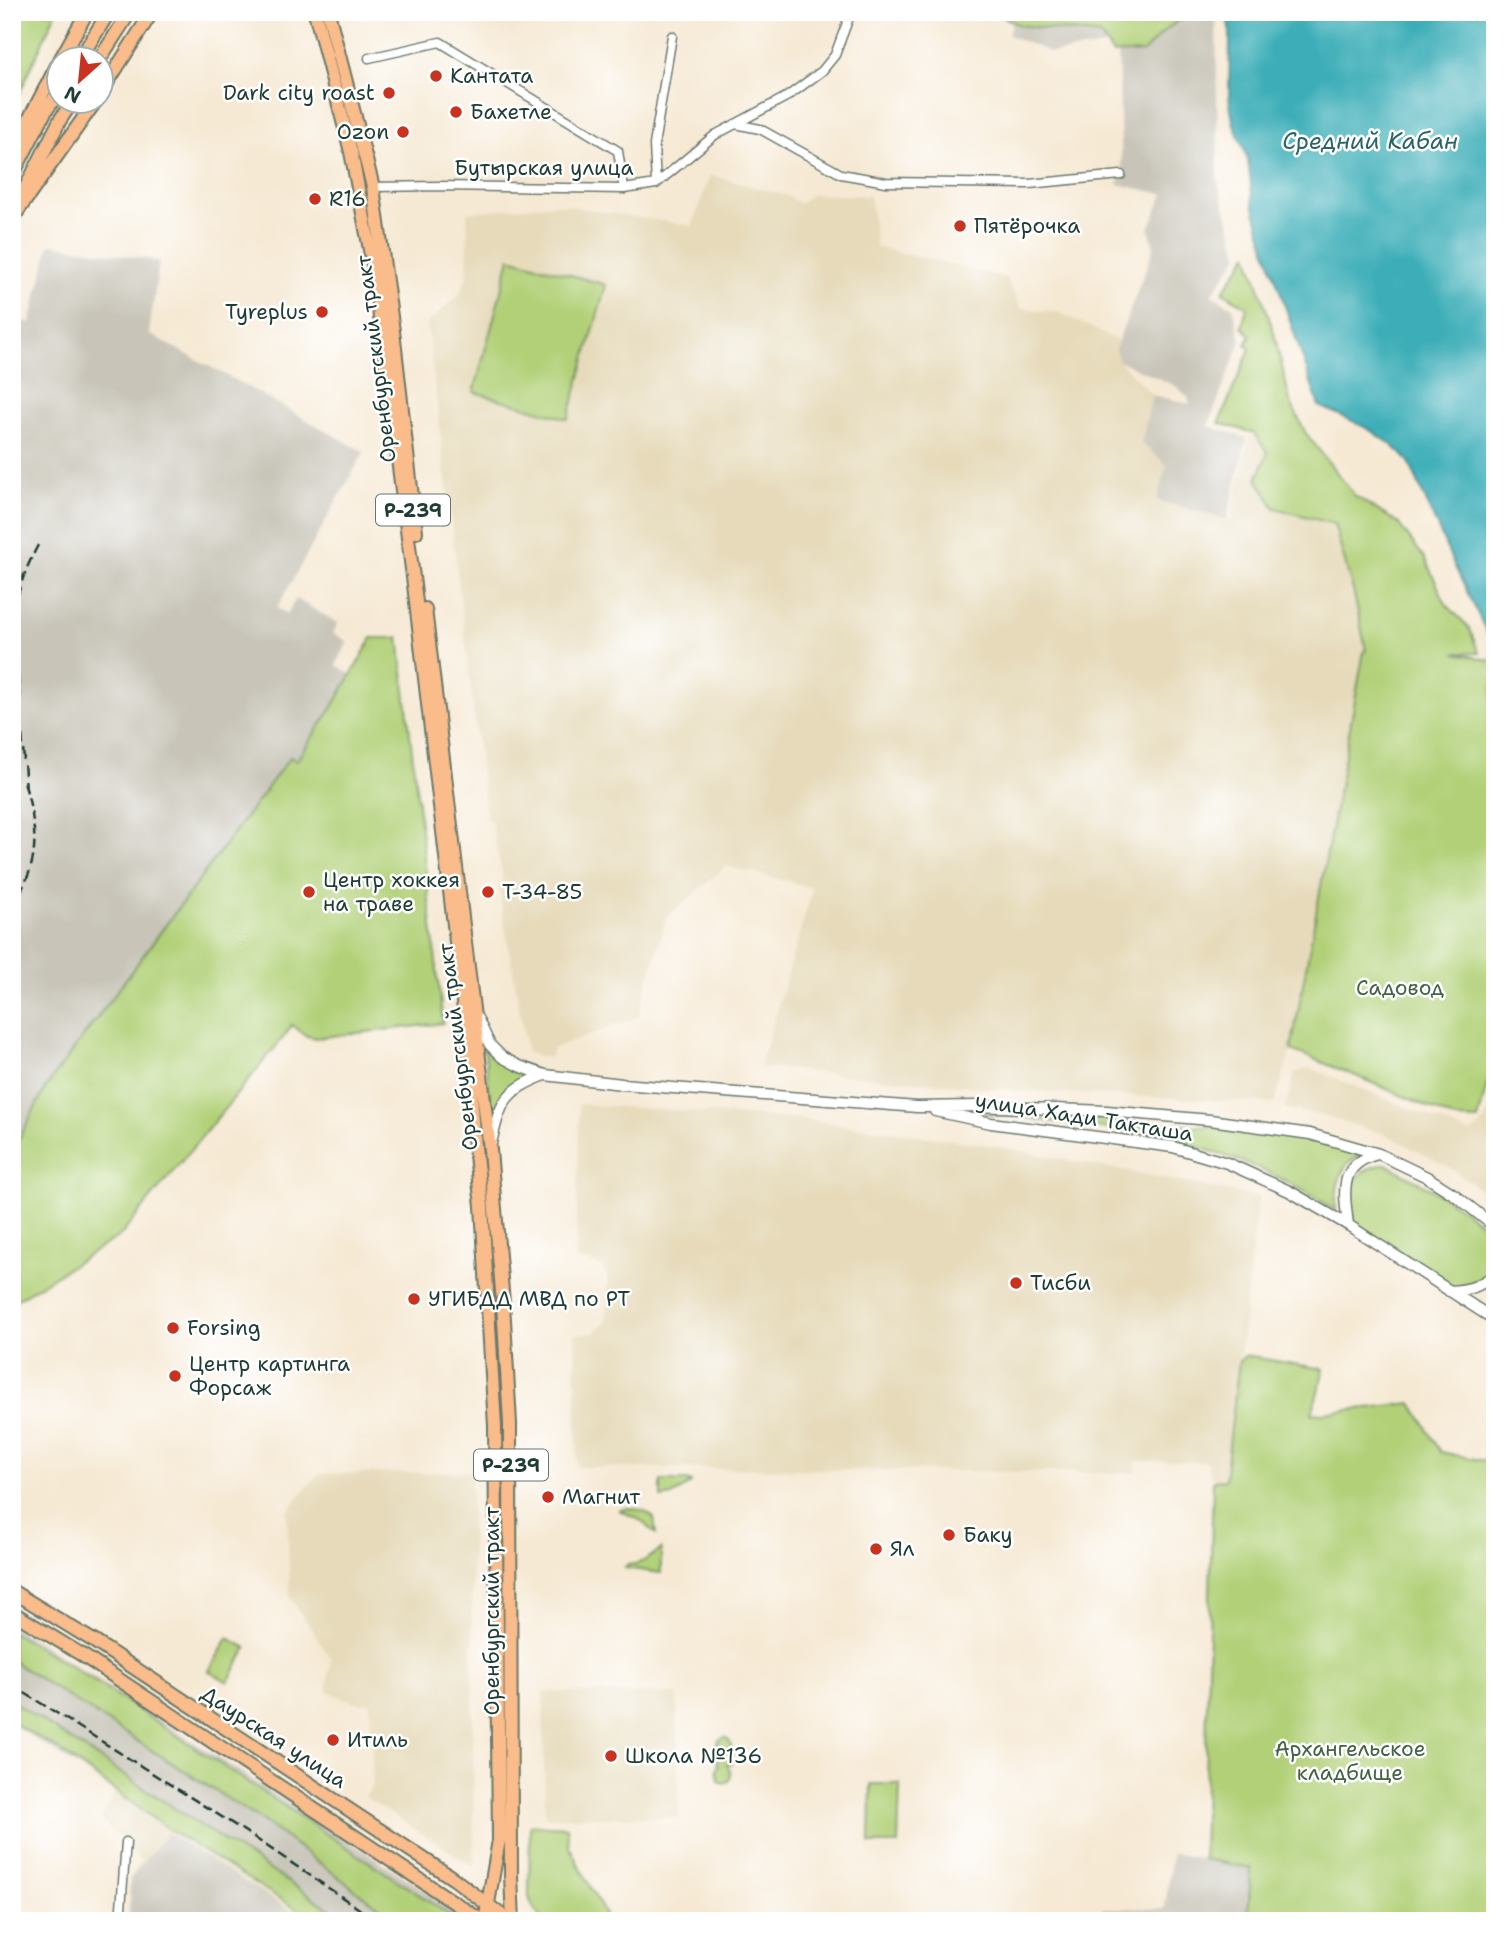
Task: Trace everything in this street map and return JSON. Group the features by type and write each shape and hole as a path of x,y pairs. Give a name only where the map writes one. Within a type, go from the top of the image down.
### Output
{"main road":[{"path":"68,46 87,12"},
{"path":"88,46 109,12"},
{"path":"108,46 130,12"},
{"path":"116,69 152,12"},
{"name":"Оренбургский тракт","path":"315,12 351,152 374,270 466,1027 482,1206 494,1373 499,1840 484,1921"},
{"name":"Оренбургский тракт","path":"328,12 373,187 393,331 489,1150 503,1303 510,1423 511,1921"},
{"path":"12,152 46,87"},
{"path":"12,176 46,111"},
{"path":"12,214 63,116"},
{"path":"12,219 85,116"},
{"name":"Даурская улица","path":"12,1591 133,1667 454,1879 511,1921"},
{"name":"Даурская улица","path":"12,1612 82,1655 484,1921"},
{"path":"488,1903 498,1921"}],"street":[{"name":"Бутырская улица","path":"373,187 624,189 656,184 715,135 788,96 822,71 835,55 851,12"},
{"path":"656,184 654,145 672,36"},
{"path":"369,58 440,42 618,151 624,189"},
{"path":"735,124 760,129 841,174 886,182 1029,184 1121,175"},
{"name":"улица Хади Такташа","path":"473,1012 490,1045 502,1058 545,1075 622,1084 917,1107 975,1106 1107,1111 1210,1120 1310,1134 1379,1154 1427,1177 1495,1227"},
{"path":"489,1150 507,1098 522,1084 545,1075"},
{"name":"улица Хади Такташа","path":"917,1107 990,1123 1173,1147 1227,1163 1260,1177 1348,1225 1495,1320"},
{"path":"1348,1225 1344,1189 1347,1176 1362,1159 1379,1154"},
{"path":"1449,1291 1478,1287 1495,1275"},
{"path":"120,1921 126,1842"}],"shaded area":[{"path":"1216,14 1218,183 1239,255 1211,295 1233,307 1241,341 1208,426 1247,438 1227,520 1157,501 1167,465 1141,443 1152,395 1190,404 1188,397 1176,386 1119,361 1115,349 1154,248 1149,228 1164,194 1117,184 1122,177 1118,44 1052,53 1008,35 1012,21"},
{"path":"710,175 788,196 800,204 812,194 870,196 876,247 1006,278 1021,308 1058,312 1118,341 1119,361 1152,395 1141,443 1167,465 1157,502 1230,522 1249,437 1295,422 1388,639 1291,1050 1275,1103 1009,1090 760,1067 813,888 726,866 666,918 638,1017 554,1048 550,1058 527,1053 498,885 503,880 491,820 487,820 427,324 460,294 468,274 467,212 557,204 692,226"},
{"path":"50,244 159,261 149,334 364,452 277,608 287,614 296,599 338,623 333,633 348,642 336,665 350,674 334,705 296,761 289,757 46,1087 12,1152 12,326 15,318 30,323"},
{"path":"1310,1068 1469,1133 1478,1129 1495,1103 1495,1200 1450,1168 1385,1134 1285,1108 1295,1073"},
{"path":"579,1104 800,1119 996,1146 1258,1197 1225,1480 1213,1481 1208,1462 1136,1461 1135,1473 577,1467 575,1334 594,1333 605,1323 608,1280 601,1267 590,1261 576,1261"},
{"path":"471,1472 474,1867 365,1797 373,1786 370,1702 361,1704 327,1692 331,1658 290,1598 287,1512 318,1474"},
{"path":"12,1625 448,1905 461,1921 317,1921 12,1724"},
{"name":"Школа №136","path":"543,1692 677,1694 679,1817 545,1817"},
{"path":"115,1793 167,1831 311,1921 130,1921 131,1884 140,1860 101,1819"},
{"path":"167,1833 307,1921 129,1921 130,1879"},
{"path":"1172,1853 1251,1868 1248,1918 1270,1921 1096,1921 1103,1908 1165,1909"}],"green space":[{"path":"12,12 56,12 12,110"},
{"path":"995,12 1189,12 1143,52 1113,54 1100,35 1019,25"},
{"name":"Садовод","path":"1248,254 1274,333 1290,401 1305,432 1355,496 1398,523 1425,559 1446,604 1469,628 1479,653 1455,653 1495,661 1488,741 1495,749 1495,1054 1478,1120 1455,1119 1291,1050 1366,650 1354,594 1334,524 1275,508 1257,479 1268,453 1254,433 1219,423 1250,349 1246,345 1251,335 1242,327 1247,307 1223,292"},
{"path":"510,258 606,285 568,419 474,392"},
{"name":"Центр хоккея на траве","path":"399,637 443,1023 316,1038 307,1036 291,1025 121,1235 16,1300 12,1257 12,1152 46,1087 290,757 296,761 334,705 372,638"},
{"path":"484,1045 495,1058 507,1066 538,1074 507,1090 499,1103 493,1122"},
{"path":"945,1110 1259,1131 1312,1140 1362,1156 1354,1159 1343,1170 1336,1195 1336,1211 1271,1174 1193,1146 1070,1123"},
{"path":"1385,1164 1442,1196 1495,1234 1495,1271 1491,1276 1455,1288 1357,1226 1347,1205 1350,1186 1364,1172"},
{"name":"Архангельское кладбище","path":"1246,1356 1324,1369 1312,1414 1412,1403 1441,1452 1495,1463 1495,1921 1270,1921 1248,1918 1251,1868 1203,1859 1213,1481 1225,1480 1239,1361"},
{"path":"661,1481 691,1483 672,1496 661,1498"},
{"path":"631,1508 644,1511 654,1518 656,1534 640,1520 619,1510"},
{"path":"661,1550 661,1573 625,1568 627,1565 642,1562"},
{"path":"12,1632 74,1668 455,1921 398,1921 267,1824 12,1661"},
{"path":"228,1638 247,1648 228,1682 209,1671"},
{"path":"12,1701 349,1921 316,1921 169,1830 59,1750 12,1722"},
{"path":"724,1737 731,1745 731,1764 726,1764 730,1776 729,1781 724,1783 719,1781 717,1743"},
{"path":"871,1784 900,1784 898,1844 870,1844"},
{"path":"530,1825 567,1827 569,1846 608,1921 544,1921 539,1916 529,1897"}],"water":[{"name":"Средний Кабан","path":"1226,12 1495,12 1495,649 1454,565 1409,462 1379,436 1319,406 1267,253 1253,204 1248,160 1233,122 1229,97 1230,33"}],"railway":[{"path":"12,356 18,343"},
{"path":"26,790 14,620 22,581 38,545"},
{"path":"12,907 27,877 34,849 32,815 24,781"},
{"path":"12,1685 252,1836 377,1921"}],"place":[{"name":"Кантата","path":"436,76"},
{"name":"Dark city roast","path":"389,93"},
{"name":"Бахетле","path":"456,112"},
{"name":"Ozon","path":"403,132"},
{"name":"R16","path":"315,199"},
{"name":"Пятёрочка","path":"960,226"},
{"name":"Tyreplus","path":"322,312"},
{"name":"Центр хоккея на траве","path":"309,892"},
{"name":"T-34-85","path":"488,892"},
{"name":"Тисби","path":"1016,1283"},
{"name":"УГИБДД МВД по РТ","path":"414,1299"},
{"name":"Forsing","path":"173,1328"},
{"name":"Центр картинга Форсаж","path":"175,1376"},
{"name":"Магнит","path":"548,1497"},
{"name":"Баку","path":"949,1535"},
{"name":"Ял","path":"876,1549"},
{"name":"Итиль","path":"333,1740"},
{"name":"Школа №136","path":"611,1756"}]}
